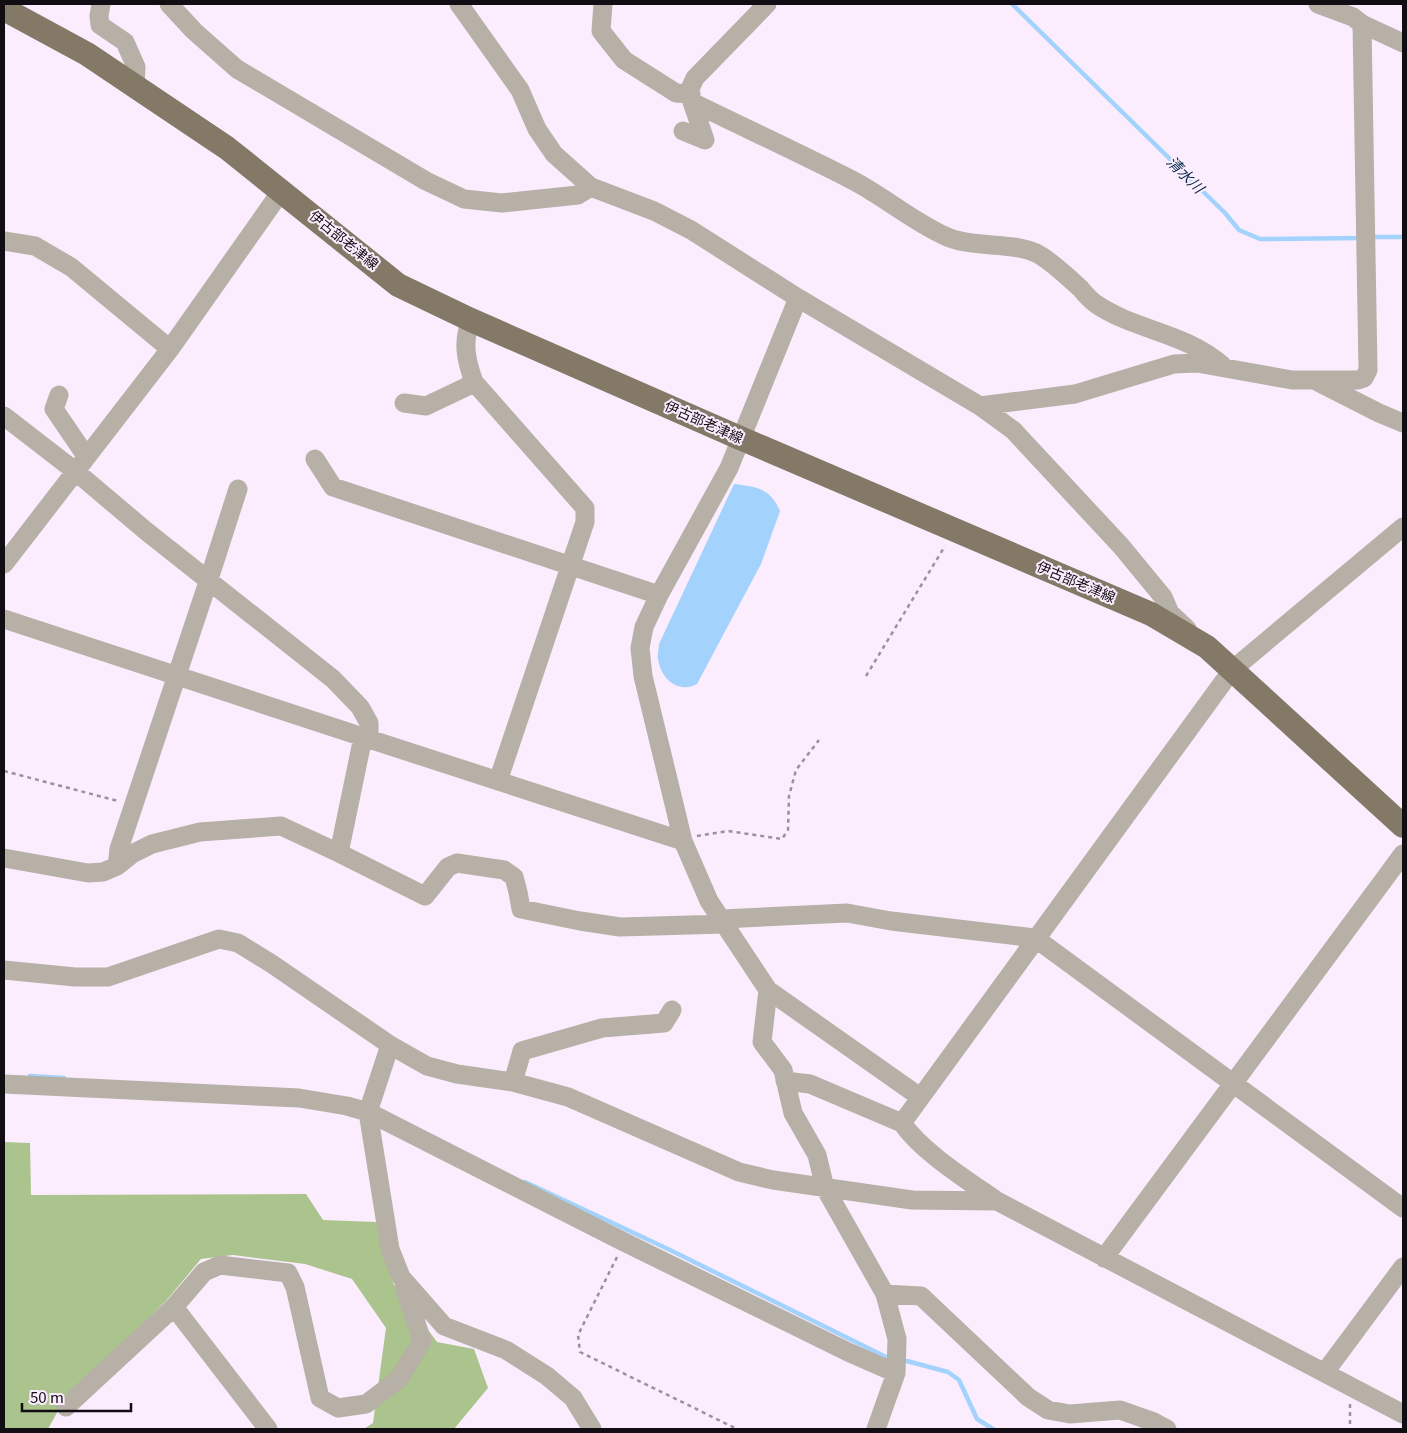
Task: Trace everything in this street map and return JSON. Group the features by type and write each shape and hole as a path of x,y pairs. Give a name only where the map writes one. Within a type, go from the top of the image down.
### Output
{"main road":[{"name":"伊古部老津線","path":"4,6 87,54 227,148 282,190 398,285 471,320 740,438 1151,614 1207,647 1403,826"}],"street":[{"path":"102,4 99,16 100,25 125,42 136,67 135,86"},
{"path":"459,4 520,90 537,130 554,154 591,187 654,210 691,230 798,298 980,406 1013,430 1121,546 1163,597 1170,613 1207,647"},
{"path":"602,4 601,31 624,60 676,92 854,181 897,209 945,236 1036,253 1078,286 1094,303 1111,313 1182,340 1209,355 1224,368"},
{"path":"683,131 704,140 691,98 690,89 695,78 767,4"},
{"path":"1318,4 1353,17 1362,24 1403,43"},
{"path":"172,5 194,31 237,69 426,181 464,199 502,203 578,195 591,187"},
{"path":"980,406 1075,394 1174,364 1198,363 1292,380 1358,380 1364,378 1368,370 1362,24"},
{"path":"4,564 170,349 282,190"},
{"path":"4,241 35,246 71,266 170,349"},
{"path":"798,298 729,468 659,595 644,627 640,648 643,676 683,841 708,901 768,990 920,1097"},
{"path":"471,320 466,333 467,362 474,382 585,508 585,522 498,781"},
{"path":"1315,381 1403,423"},
{"path":"404,403 426,406 466,388 474,382"},
{"path":"59,396 54,409 86,456"},
{"path":"4,416 333,679 360,707 369,724 339,853"},
{"path":"315,459 333,487 659,595"},
{"path":"117,866 119,849 238,489"},
{"path":"902,1122 1232,670 1403,527"},
{"path":"4,619 683,841"},
{"path":"4,858 88,873 103,872 117,866 132,854 152,844 200,832 282,826 425,896 448,867 456,863 504,870 514,876 520,909 620,927 847,914 1035,938 1403,1208"},
{"path":"1104,1258 1403,854"},
{"path":"4,970 75,977 108,977 219,939 238,943 272,964 390,1045 427,1066 457,1074 513,1082 568,1097 739,1172 773,1180 912,1200 997,1201"},
{"path":"768,990 762,1042 783,1070 793,1113 817,1155 825,1188 885,1294 897,1339 896,1373 881,1427"},
{"path":"513,1082 522,1051 602,1028 664,1023 672,1010"},
{"path":"66,1407 174,1307 204,1272 220,1265 288,1273 295,1287 320,1398 338,1408 366,1404 399,1379 422,1341 401,1276 390,1249 368,1112 390,1045"},
{"path":"785,1081 810,1084 902,1122 912,1136 964,1178 997,1201 1403,1414"},
{"path":"4,1084 299,1098 347,1106 368,1112 624,1242 848,1352 896,1373"},
{"path":"1325,1372 1403,1267"},
{"path":"401,1276 444,1326 506,1350 547,1376 573,1398 592,1429"},
{"path":"885,1294 921,1296 1028,1397 1048,1410 1070,1414 1120,1410 1154,1422 1167,1429"},
{"path":"174,1307 268,1429"}],"path":[{"path":"866,676 955,530"},
{"path":"683,841 700,834 728,831 782,839 788,830 789,796 796,770 819,740"},
{"path":"4,771 134,805"},
{"path":"624,1242 578,1335 580,1352 737,1429"},
{"path":"1350,1385 1350,1429"}],"green space":[{"path":"4,1142 30,1143 31,1195 306,1194 323,1220 376,1222 393,1283 437,1342 474,1349 488,1388 454,1429 364,1429 373,1423 386,1328 352,1279 305,1264 233,1255 201,1259 166,1301 64,1400 48,1429 4,1429"}],"water":[{"path":"734,484 762,490 772,498 780,511 761,564 697,684 690,687 677,686 671,683 660,666 658,657 659,644"}],"waterway":[{"name":"清水川","path":"1012,4 1225,213 1239,230 1260,239 1362,238"},
{"name":"清水川","path":"1370,237 1403,237"},
{"path":"30,1076 64,1078"},
{"path":"525,1182 668,1249 888,1358"},
{"path":"907,1361 948,1372 959,1380 977,1419 993,1429"}]}
